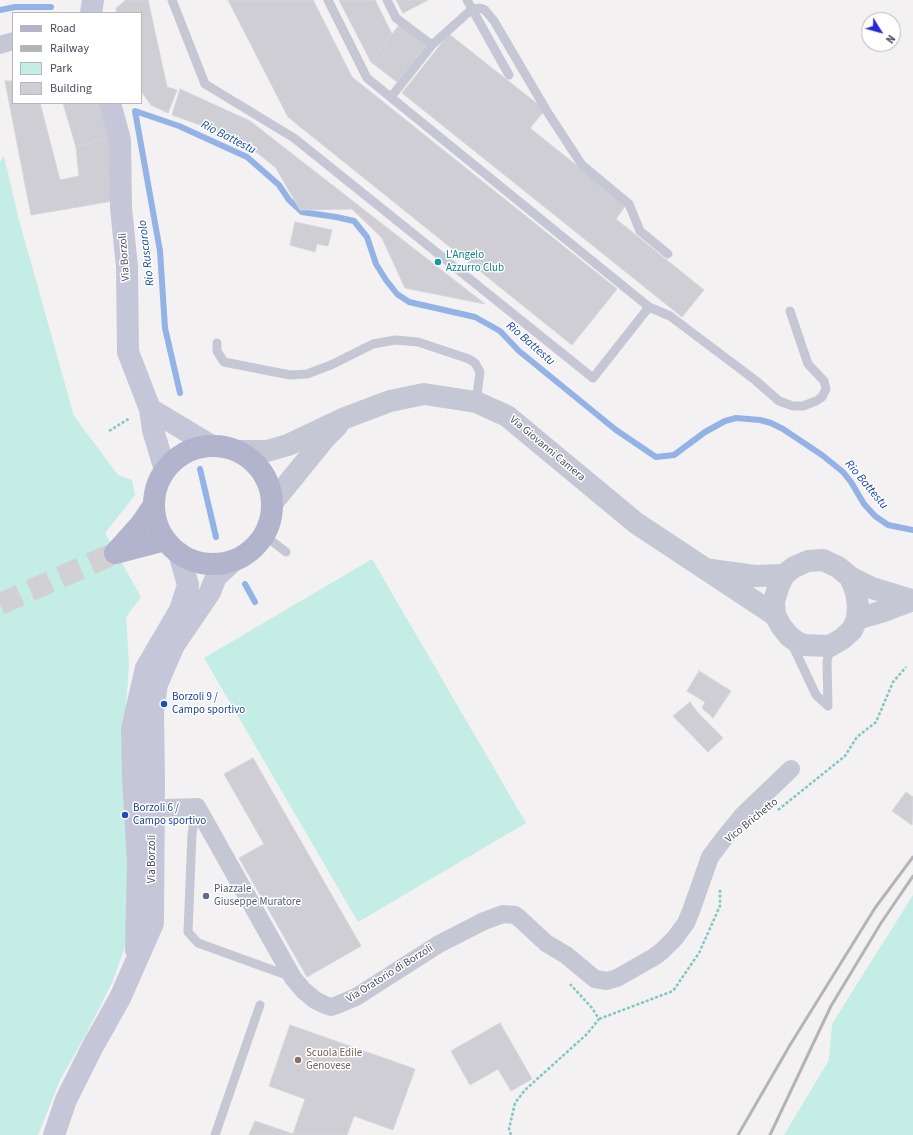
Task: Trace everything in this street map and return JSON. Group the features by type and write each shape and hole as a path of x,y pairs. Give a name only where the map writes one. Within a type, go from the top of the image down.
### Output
{"main road":[{"path":"91,12 93,0"},
{"name":"Via Borzoli","path":"110,104 120,140 122,208 127,267 128,352 150,409 153,430 165,470"},
{"path":"150,409 210,445"},
{"path":"144,809 132,729 146,668 180,610 188,585 172,547 159,529 155,517 154,505 157,487 165,470 178,457 193,449 210,445 225,446 240,451 253,460 263,472 270,486 273,502 271,519 264,535 251,551 233,560 211,564 189,559 172,547 115,553 141,524 154,505"},
{"path":"54,1135 66,1100 93,1046 120,998 136,959 138,862 157,684 174,645 210,592 216,577 233,560"}],"street":[{"path":"0,45 12,41"},
{"name":"Via Giovanni Camera","path":"240,451 267,451 288,445 345,418 390,401 424,394 476,402 507,416 636,523 775,615"},
{"path":"273,502 325,438 345,418"},
{"path":"850,577 856,592 858,606 857,619 852,630 842,639 830,646 804,645 789,636 775,615 774,601 784,575 794,567 808,561 823,560 838,567 850,577 872,588 912,600"},
{"path":"704,569 754,576 784,575"},
{"path":"857,619 884,611 912,600"},
{"name":"Via Oratorio di Borzoli","path":"197,807 293,978 303,990 319,1003 331,1006 337,1005 365,991 439,944 484,921 496,916 508,914 515,915 546,943 566,955 595,979 607,981 618,978 654,957 675,938 686,923 710,857 742,815 790,769"},
{"path":"144,809 197,807"}],"lane":[{"path":"172,0 205,84 294,138 593,378 649,307"},
{"path":"328,0 366,78 649,307 670,316 755,380 779,401 793,406 803,406 822,397 826,389 824,381 808,364 790,311"},
{"path":"387,0 396,18 432,45"},
{"path":"467,0 508,75"},
{"path":"391,97 432,45 472,9 480,8 485,10 494,21 548,112 582,165 629,204 640,231 668,254"},
{"path":"217,343 217,351 224,362 290,375 307,374 331,365 373,344 395,340 418,342 469,359 475,363 480,372 476,402"},
{"path":"264,535 286,552"},
{"path":"789,636 816,695 828,706 827,662 830,646"},
{"path":"197,807 192,834 188,932 198,943 293,978"},
{"path":"215,1135 260,1005"}],"path":[{"name":"Vico Brichetto","path":"773,814 845,756 857,737 876,722 893,682 906,667"},
{"path":"511,1135 509,1128 515,1104 525,1090 587,1034 599,1019 673,990 699,953 720,906 720,884"},
{"path":"568,981 572,988 592,1008 599,1019"}],"green space":[{"path":"4,156 19,220 74,416 118,475 132,480 135,495 105,533 141,597 126,617 129,665 125,720 130,933 112,983 84,1038 60,1080 38,1135 0,1135 0,162"},
{"path":"372,559 526,823 358,922 204,658"},
{"path":"913,895 913,1135 784,1135 829,1060 832,1024"}],"building":[{"path":"126,0 148,0 167,87 177,90 168,113 151,105 142,92 142,12 117,12 116,8"},
{"path":"228,0 313,0 352,77 617,289 572,345 288,117"},
{"path":"339,0 375,0 392,34 371,62"},
{"path":"396,0 428,0 403,13"},
{"path":"399,25 426,45 397,82 371,62"},
{"path":"449,34 545,110 530,128 626,205 616,219 704,290 682,317 402,93"},
{"path":"5,81 12,81 12,104 40,104 60,180 79,176 76,147 109,137 113,201 31,215"},
{"path":"180,89 250,121 485,304 405,288 382,238 352,209 300,210 276,168 240,139 172,115"},
{"path":"63,104 99,104 109,137 76,147"},
{"path":"295,222 332,230 328,246 317,244 315,252 290,245"},
{"path":"699,671 731,691 713,718 702,708 705,702 687,691"},
{"path":"690,702 698,713 723,738 708,752 673,716"},
{"path":"253,758 361,946 307,977 239,858 264,844 224,774"},
{"path":"906,792 913,797 912,825 892,811"},
{"path":"500,1023 532,1079 511,1091 498,1069 470,1085 451,1051"},
{"path":"290,1025 415,1069 393,1130 354,1116 347,1135 249,1135 255,1121 293,1134 305,1099 269,1086"}],"waterway":[{"path":"0,10 15,7 51,7"},
{"name":"Rio Battestu","path":"180,393 165,328 160,251 135,111 179,126 247,157 279,185 289,200 302,212 354,221 367,237 376,264 397,294 409,302 475,317 500,331 519,351 616,430 656,457 674,455 705,432 725,421 736,418 760,420 771,423 783,429 822,455 843,472 851,482 864,504 875,516 888,525 913,530"},
{"name":"Rio Ruscarolo","path":"200,469 216,537"},
{"name":"Rio Ruscarolo","path":"245,584 255,602"}],"tunnel":[{"path":"0,604 115,553"}],"railway":[{"path":"738,1135 790,1045 875,908 913,857"},
{"path":"770,1135 831,1006 881,923 913,876"}],"place":[{"name":"L'Angelo Azzurro Club","path":"438,262"},
{"name":"Borzoli 9 / Campo sportivo","path":"164,704"},
{"name":"Borzoli 6 / Campo sportivo","path":"125,815"},
{"name":"Piazzale Giuseppe Muratore","path":"206,896"},
{"name":"Scuola Edile Genovese","path":"298,1060"}]}
